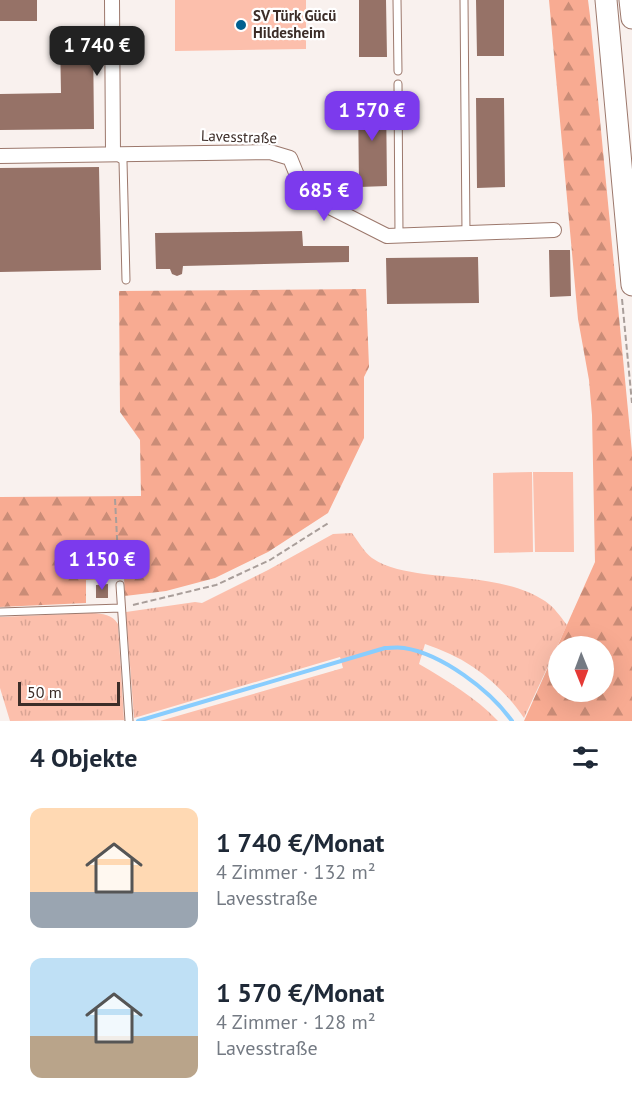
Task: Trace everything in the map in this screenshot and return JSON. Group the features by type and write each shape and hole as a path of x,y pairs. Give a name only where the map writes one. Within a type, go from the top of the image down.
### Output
{"main road":[{"path":"606,0 632,285"},
{"path":"630,0 632,18"}],"street":[{"path":"112,0 113,153"},
{"name":"Lavesstraße","path":"0,156 270,152 290,158 303,190 308,196 387,236 554,230"}],"lane":[{"path":"398,0 398,71"},
{"path":"464,0 466,233"},
{"path":"398,84 399,235"},
{"path":"113,153 123,161 126,280"},
{"path":"120,585 129,721"},
{"path":"0,612 121,608"}],"path":[{"path":"115,499 120,585"},
{"path":"121,608 216,585 270,560 330,522"}],"green space":[{"name":"SV Türk Gücü Hildesheim","path":"175,0 306,0 306,49 175,51"},
{"path":"549,0 588,0 590,16 632,452 632,721 524,721 548,667 548,702 614,702 614,636 562,636 595,562 592,415 589,380 578,319"},
{"path":"366,289 369,367 364,377 364,438 328,513 268,552 215,578 166,591 125,596 124,578 86,580 86,603 0,607 0,497 141,496 140,440 120,412 119,291"},
{"path":"532,472 533,552 494,553 493,473"},
{"path":"533,472 573,472 574,552 535,552"},
{"path":"352,533 369,556 384,565 417,573 502,584 532,594 554,609 567,625 562,636 548,636 548,666 524,718 493,682 469,664 425,644 419,664 471,697 498,721 160,721 343,668 340,657 134,718 126,612 195,602 202,603 333,534"},
{"path":"92,613 110,616 118,624 124,720 10,721 0,688 0,617"}],"building":[{"path":"0,0 37,0 37,21 0,21"},
{"path":"359,0 386,0 387,57 359,57"},
{"path":"476,0 504,0 504,56 477,56"},
{"path":"93,37 94,129 0,130 0,94 61,93 60,38"},
{"path":"358,97 386,97 387,186 359,187"},
{"path":"476,98 504,98 505,187 477,188"},
{"path":"99,167 101,270 0,272 0,168"},
{"path":"302,231 303,246 349,246 349,262 183,266 182,274 177,276 172,274 170,269 156,269 155,233"},
{"path":"549,250 570,250 571,296 550,297"},
{"path":"478,257 479,303 387,304 386,258"},
{"path":"108,584 108,598 96,598 96,585"}],"waterway":[{"path":"138,721 385,648 404,648 419,652 449,666 491,697 512,721"}],"place":[{"name":"SV Türk Gücü Hildesheim","path":"241,25"}]}
